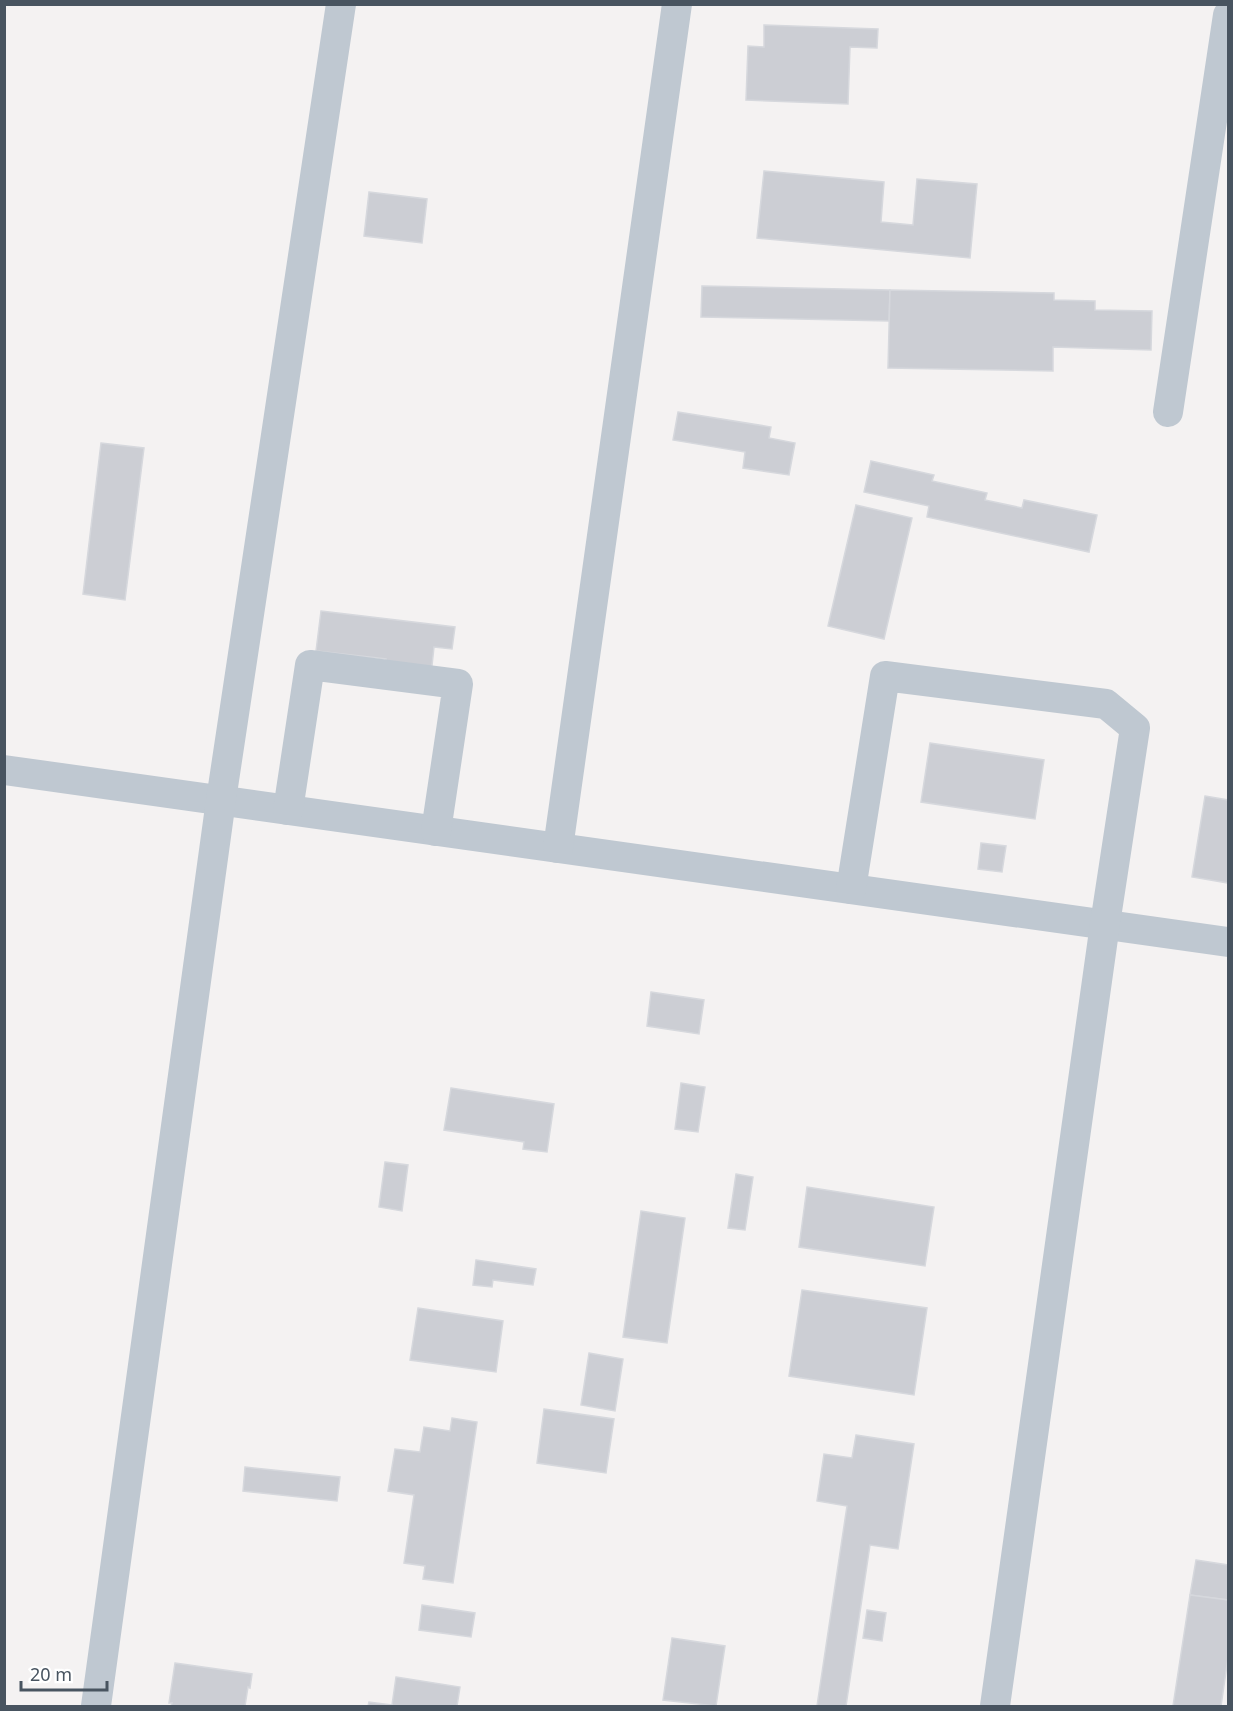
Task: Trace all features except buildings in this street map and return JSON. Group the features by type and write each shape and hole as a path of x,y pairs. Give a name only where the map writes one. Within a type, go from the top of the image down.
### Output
{"lane":[{"path":"96,1707 221,800 341,4"},
{"path":"558,848 677,4"},
{"path":"1168,412 1228,15"},
{"path":"288,810 310,665 458,684 436,831"},
{"path":"851,889 885,676 1106,704 1135,728 1105,924 995,1707"},
{"path":"4,770 1228,942"}]}
